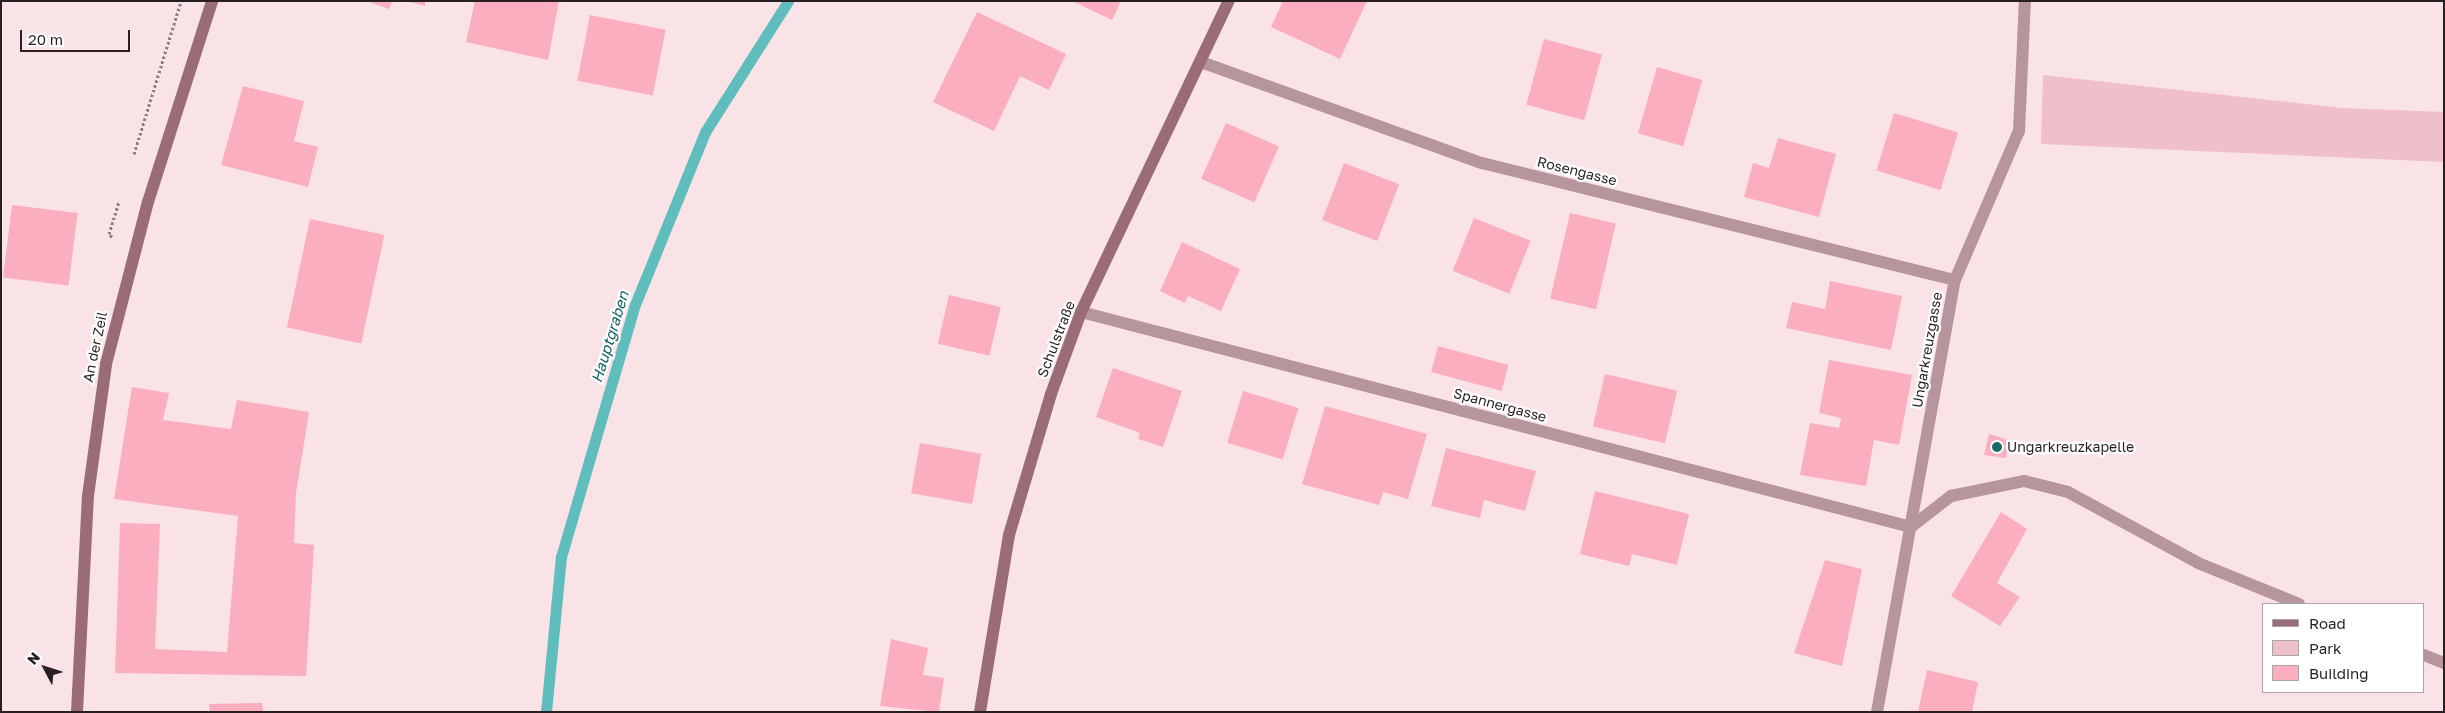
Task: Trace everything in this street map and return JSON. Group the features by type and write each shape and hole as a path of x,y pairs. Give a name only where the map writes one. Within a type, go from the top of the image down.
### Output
{"street":[{"name":"An der Zeil","path":"77,712 88,496 106,364 148,202 212,1"},
{"name":"Schulstraße","path":"980,712 1009,535 1051,394 1082,312 1229,1"},
{"name":"Ungarkreuzgasse","path":"1877,712 1955,280 2019,131 2025,1"},
{"name":"Rosengasse","path":"1201,62 1482,163 1955,280"},
{"name":"Spannergasse","path":"1082,312 1910,527"},
{"path":"1910,527 1951,496 2024,480 2068,492 2198,563 2297,603"},
{"path":"2425,655 2444,663"}],"green space":[{"path":"2043,75 2342,108 2444,112 2444,162 2041,144"}],"building":[{"path":"367,1 392,1 389,9"},
{"path":"407,1 425,1 425,6"},
{"path":"475,1 559,1 548,60 466,42"},
{"path":"1072,1 1121,1 1112,20"},
{"path":"1283,1 1367,1 1340,59 1271,27"},
{"path":"977,12 1066,54 1049,90 1020,76 994,131 933,102"},
{"path":"590,15 666,30 653,95 577,81"},
{"path":"1544,39 1602,55 1584,120 1526,105"},
{"path":"1657,67 1702,80 1683,146 1638,133"},
{"path":"243,86 304,101 294,141 318,147 308,187 221,165"},
{"path":"1894,113 1958,133 1941,190 1876,170"},
{"path":"1226,123 1279,147 1254,202 1201,179"},
{"path":"1778,138 1836,154 1819,217 1744,197 1753,163 1769,168"},
{"path":"1344,163 1399,184 1377,241 1322,220"},
{"path":"12,205 78,213 69,285 3,277"},
{"path":"1570,213 1616,224 1596,309 1550,299"},
{"path":"1474,218 1531,241 1509,294 1453,271"},
{"path":"310,219 384,235 361,343 287,328"},
{"path":"1182,242 1240,269 1221,311 1188,296 1185,303 1160,291"},
{"path":"1830,281 1902,296 1891,350 1786,328 1792,302 1825,309"},
{"path":"949,295 1001,307 989,356 938,344"},
{"path":"1438,346 1509,365 1502,391 1431,372"},
{"path":"1829,360 1912,375 1899,445 1874,440 1866,486 1800,475 1810,423 1839,428 1841,418 1819,413"},
{"path":"1113,368 1182,391 1163,447 1138,439 1140,433 1096,417"},
{"path":"1605,374 1677,391 1665,443 1593,427"},
{"path":"132,387 169,393 163,420 231,429 237,400 309,412 296,493 294,543 314,545 306,676 115,673 120,523 160,524 155,649 227,652 238,516 114,499"},
{"path":"1243,391 1298,408 1283,460 1227,443"},
{"path":"1325,406 1427,434 1408,499 1383,492 1379,505 1302,484"},
{"name":"Ungarkreuzkapelle","path":"1989,434 2009,440 2006,458 1984,455"},
{"path":"920,443 981,454 972,504 911,493"},
{"path":"1446,448 1536,471 1525,511 1484,500 1480,518 1431,506"},
{"path":"1595,491 1689,514 1677,565 1632,554 1629,566 1580,554"},
{"path":"2001,512 2027,529 1997,583 2020,597 2000,626 1951,596"},
{"path":"1825,560 1862,569 1842,666 1794,653"},
{"path":"891,639 928,648 923,675 944,678 939,712 880,706"},
{"path":"1927,670 1978,682 1972,712 1918,712"},
{"path":"262,703 263,712 210,712 209,704"}],"waterway":[{"name":"Hauptgraben","path":"546,712 561,557 634,307 705,132 788,1"}],"place":[{"name":"Ungarkreuzkapelle","path":"1997,447"}]}
